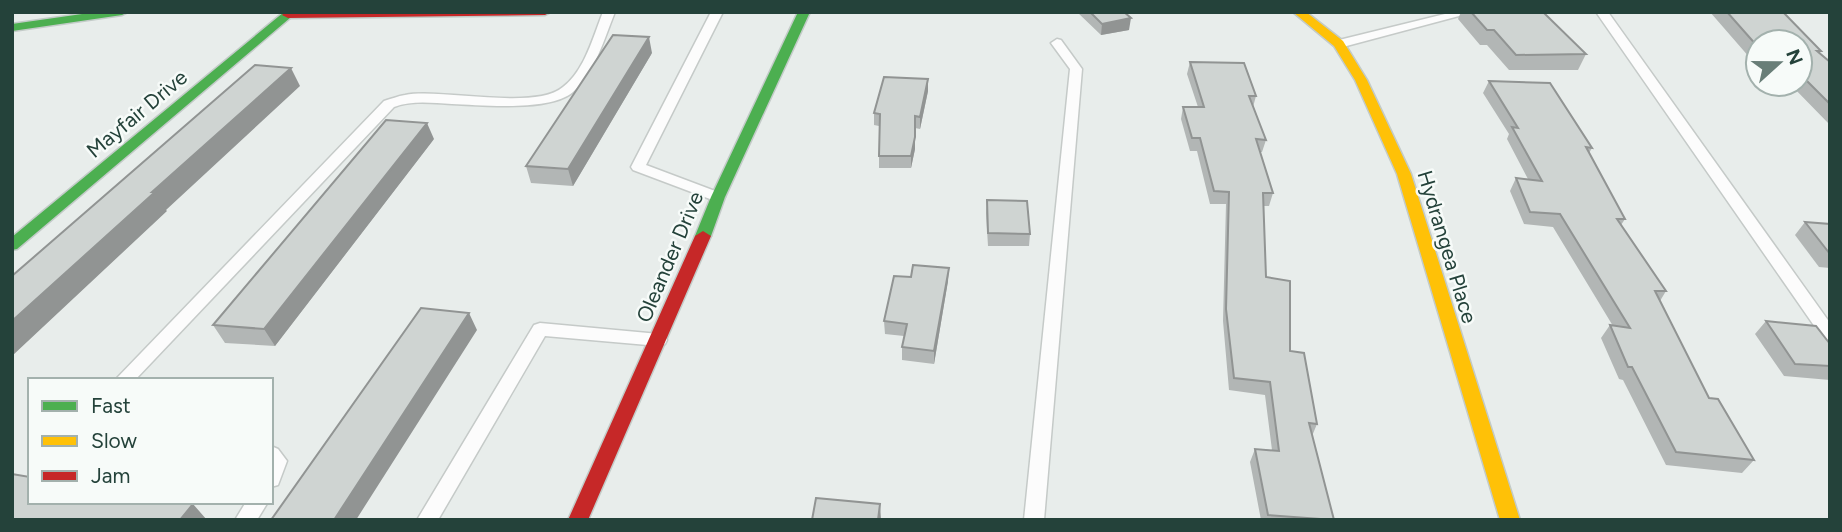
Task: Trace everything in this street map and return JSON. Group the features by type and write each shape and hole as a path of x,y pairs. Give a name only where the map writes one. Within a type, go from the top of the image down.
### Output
{"street":[{"path":"12,28 122,12"},
{"path":"289,13 382,16 545,12"},
{"name":"Oleander Drive","path":"578,520 659,340 718,197 804,12"},
{"name":"Hydrangea Place","path":"1299,12 1339,44 1361,80 1404,174 1510,520"},
{"name":"Mayfair Drive","path":"12,245 289,13"}],"lane":[{"path":"126,378 389,104 407,98 540,101 562,95 586,65 609,12"},
{"path":"717,12 638,167 718,197"},
{"path":"1339,44 1468,12"},
{"path":"1602,12 1830,336"},
{"path":"1034,520 1076,69 1057,43"},
{"path":"427,520 541,330 659,340"},
{"path":"245,520 257,504"}],"building":[{"path":"1090,12 1124,12 1131,18 1102,24"},
{"path":"1471,12 1543,12 1586,54 1516,55 1494,30 1487,30"},
{"path":"1727,12 1783,12 1799,28 1744,28 1744,31"},
{"path":"613,35 649,37 568,169 526,166"},
{"path":"1814,44 1821,51 1817,51 1830,62 1830,104 1814,88"},
{"path":"1190,62 1244,63 1256,96 1249,96 1266,140 1256,139 1273,193 1263,193 1266,277 1290,281 1290,351 1304,353 1317,424 1309,423 1334,520 1268,515 1255,449 1279,451 1270,382 1234,378 1226,309 1229,192 1214,191 1200,138 1192,138 1183,107 1204,107"},
{"path":"255,65 291,68 12,321 12,276"},
{"path":"884,77 928,79 920,117 915,116 911,156 879,156 880,114 874,113"},
{"path":"1489,81 1550,83 1592,148 1586,147 1625,219 1617,219 1666,291 1655,291 1709,398 1718,399 1754,460 1676,452 1632,367 1628,367 1610,325 1630,328 1560,214 1530,212 1516,178 1542,181 1512,127 1518,128"},
{"path":"386,120 427,123 264,329 213,325"},
{"path":"987,200 1027,201 1030,234 988,233"},
{"path":"1805,222 1830,224 1830,254"},
{"path":"913,265 949,268 934,351 902,347 907,324 884,321 894,276 911,277"},
{"path":"421,308 469,313 334,520 271,520"},
{"path":"1766,321 1816,326 1830,344 1830,366 1795,364"},
{"path":"12,474 28,477 28,504 193,504 180,520 12,520"},
{"path":"816,498 880,504 878,520 812,520"}],"traffic: fast":[{"path":"12,28 122,12"},
{"path":"12,245 291,12"},
{"path":"703,236 718,197 804,12"}],"traffic: slow":[{"path":"1299,12 1339,44 1361,80 1404,174 1510,520"}],"traffic: jam":[{"path":"288,15 545,12"},
{"path":"578,520 703,236"}]}
